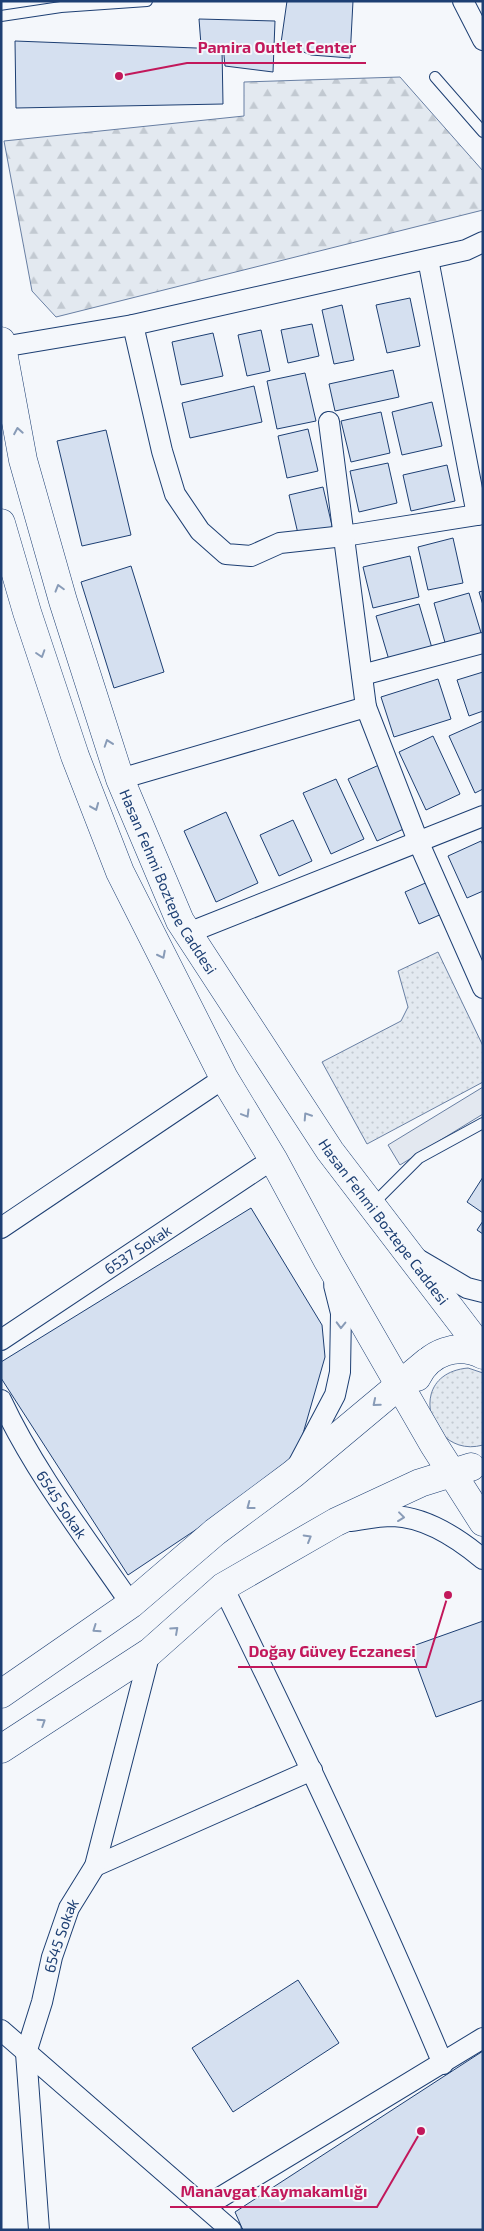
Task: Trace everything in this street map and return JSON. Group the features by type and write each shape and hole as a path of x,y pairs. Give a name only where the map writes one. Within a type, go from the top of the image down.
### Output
{"main road":[{"name":"Hasan Fehmi Boztepe Caddesi","path":"2,344 23,460 66,610 120,779 158,864 180,921 330,1151 410,1255 476,1347"},
{"path":"1,523 27,612 74,756 120,872 224,1078 273,1159 328,1261 434,1446 469,1468 483,1522"},
{"path":"1,1694 131,1604 215,1532 293,1474 427,1362 441,1353 476,1347"},
{"path":"420,1422 414,1407 413,1391 418,1375 427,1362"},
{"path":"1,1749 150,1652 223,1587 336,1522 420,1483 469,1468"}],"street":[{"path":"463,1 483,40"},
{"path":"2,344 133,325 477,247"},
{"path":"133,325 162,451 175,494 200,532 226,554 251,556 280,543 344,536 480,514 428,259"},
{"path":"329,422 366,707 418,841 483,988"},
{"path":"362,675 483,643"},
{"path":"120,779 366,707"},
{"path":"188,933 483,816"},
{"path":"1,1228 224,1078"},
{"name":"6537 Sokak","path":"1,1340 273,1159"},
{"path":"410,1255 467,1288 483,1292"},
{"path":"293,1474 335,1395 340,1372 342,1313 328,1261"},
{"name":"6545 Sokak","path":"1,1400 16,1432 131,1604"},
{"path":"336,1522 392,1516 417,1520 466,1545 483,1559"},
{"path":"223,1587 312,1770 399,1960 442,2064"},
{"name":"6545 Sokak","path":"40,2230 26,2052 42,2002 52,1957 69,1908 95,1866 150,1652"},
{"path":"95,1866 312,1770"},
{"path":"1,2030 206,2206 231,2230"},
{"path":"206,2206 483,2038"}],"lane":[{"path":"1,16 60,7 147,1"},
{"path":"435,77 483,132"},
{"path":"372,1205 419,1158 483,1123"}],"green space":[{"path":"400,77 483,171 483,210 56,317 32,291 4,141 244,116 244,82"},
{"path":"438,952 483,1046 483,1082 367,1144 322,1062 401,1021 408,1007 398,971"},
{"path":"468,1368 483,1373 483,1445 464,1446 449,1440 438,1429 431,1414 430,1399 435,1385 448,1374"}],"shaded area":[{"path":"483,1087 483,1114 400,1165 388,1145"}],"building":[{"path":"287,1 353,1 350,58 311,55 281,43"},
{"path":"199,19 275,21 273,72 225,66 223,45 201,45"},
{"path":"15,41 222,49 223,104 16,108"},
{"path":"410,298 420,346 387,353 376,305"},
{"path":"342,305 354,360 334,364 322,310"},
{"path":"312,324 319,356 288,363 281,330"},
{"path":"261,330 270,371 247,376 238,335"},
{"path":"213,333 223,376 181,385 172,342"},
{"path":"393,370 399,397 335,411 329,384"},
{"path":"305,373 316,421 277,429 267,381"},
{"path":"254,386 262,422 190,438 182,403"},
{"path":"432,402 442,446 402,455 392,412"},
{"path":"381,412 390,453 351,462 341,421"},
{"path":"308,429 318,471 287,478 278,436"},
{"path":"106,430 131,535 82,546 57,441"},
{"path":"388,463 397,503 359,512 350,471"},
{"path":"447,465 455,501 411,511 403,475"},
{"path":"323,487 333,530 299,538 289,495"},
{"path":"453,538 463,583 428,590 418,547"},
{"path":"410,556 419,597 373,608 363,567"},
{"path":"131,566 164,672 114,688 81,582"},
{"path":"483,591 483,605 479,592"},
{"path":"469,593 482,636 446,646 434,603"},
{"path":"419,604 432,648 389,660 376,616"},
{"path":"483,672 483,711 469,716 457,680"},
{"path":"438,679 451,719 394,737 381,697"},
{"path":"483,721 483,789 475,793 449,736"},
{"path":"433,736 460,794 426,810 399,752"},
{"path":"379,765 408,827 377,841 348,779"},
{"path":"336,779 364,839 331,854 303,793"},
{"path":"226,812 258,883 216,902 184,831"},
{"path":"293,820 312,861 279,876 260,835"},
{"path":"481,841 483,845 483,891 467,898 448,856"},
{"path":"430,881 444,913 419,924 405,892"},
{"path":"483,1177 483,1213 467,1202"},
{"path":"251,1208 322,1325 325,1357 298,1451 272,1479 128,1575 1,1378 1,1362"},
{"path":"483,1221 483,1234 477,1230"},
{"path":"483,1621 483,1700 436,1717 410,1647"},
{"path":"298,1980 339,2043 233,2112 192,2048"},
{"path":"483,2051 483,2230 244,2230 242,2228 235,2212"}],"place":[{"name":"Pamira Outlet Center","path":"119,76"},
{"name":"Doğay Güvey Eczanesi","path":"448,1595"},
{"name":"Manavgat Kaymakamlığı","path":"421,2131"}]}
